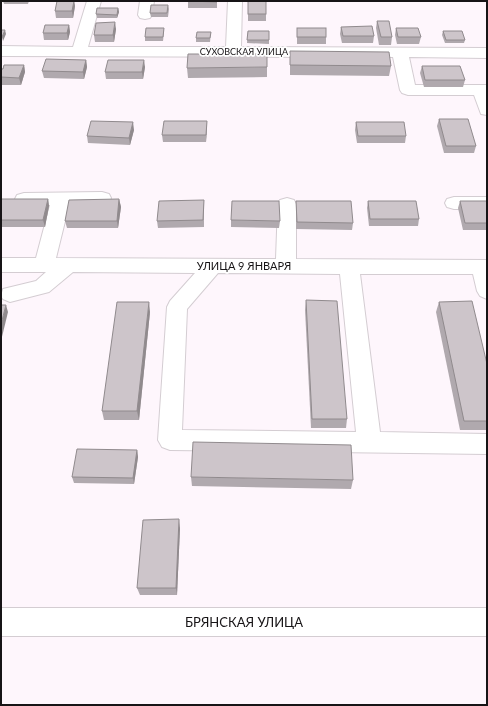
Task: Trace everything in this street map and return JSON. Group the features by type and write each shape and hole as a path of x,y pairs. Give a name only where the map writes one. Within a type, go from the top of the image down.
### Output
{"street":[{"path":"79,51 94,1"},
{"path":"145,16 147,1"},
{"path":"233,52 235,1"},
{"name":"СУХОВСКАЯ УЛИЦА","path":"1,51 487,53"},
{"path":"400,52 408,90 484,90 487,110"},
{"path":"24,199 102,198"},
{"path":"44,265 61,199"},
{"path":"454,203 487,203"},
{"path":"286,204 286,266"},
{"name":"УЛИЦА 9 ЯНВАРЯ","path":"1,264 484,267"},
{"path":"10,294 42,287 69,265"},
{"path":"213,266 177,307 170,440 487,444"},
{"path":"349,266 369,442"},
{"path":"484,267 487,291"},
{"name":"БРЯНСКАЯ УЛИЦА","path":"1,622 487,622"}],"building":[{"path":"57,1 74,1 72,11 55,11"},
{"path":"188,1 217,1 217,2"},
{"path":"248,1 266,1 266,14 248,14"},
{"path":"151,5 168,5 167,13 150,13"},
{"path":"97,8 118,8 117,15 96,14"},
{"path":"377,21 389,21 392,37 381,37"},
{"path":"115,22 113,35 94,35 96,23"},
{"path":"45,25 69,25 67,33 43,33"},
{"path":"372,26 374,36 343,36 341,27"},
{"path":"146,28 164,28 163,37 145,37"},
{"path":"297,28 326,28 326,37 297,37"},
{"path":"396,28 418,28 421,37 398,37"},
{"path":"1,30 5,30 2,37 1,37"},
{"path":"248,31 269,31 269,40 247,40"},
{"path":"443,31 462,31 465,40 446,40"},
{"path":"197,32 211,32 210,38 196,38"},
{"path":"290,51 389,52 391,66 290,65"},
{"path":"188,54 267,54 267,67 187,68"},
{"path":"46,59 86,60 83,72 42,71"},
{"path":"108,60 144,60 142,72 105,72"},
{"path":"4,65 24,65 19,78 1,77 1,69 3,69"},
{"path":"422,66 460,66 465,80 425,80"},
{"path":"439,119 468,119 476,146 446,146"},
{"path":"91,121 133,122 129,138 87,136"},
{"path":"164,121 207,121 206,135 162,135"},
{"path":"356,122 404,122 406,136 358,136"},
{"path":"1,199 48,199 43,220 1,220"},
{"path":"119,199 117,221 65,221 69,200"},
{"path":"204,200 203,220 157,221 159,201"},
{"path":"232,201 279,201 280,221 231,220"},
{"path":"296,201 351,201 353,223 297,222"},
{"path":"368,201 416,201 419,219 370,219"},
{"path":"460,201 487,201 487,223 465,223"},
{"path":"306,300 337,301 347,419 312,419"},
{"path":"472,301 487,364 487,421 464,421 439,302"},
{"path":"117,302 149,302 137,411 102,411"},
{"path":"1,305 6,305 1,324"},
{"path":"193,442 351,445 353,480 191,477"},
{"path":"77,449 137,450 133,478 72,477"},
{"path":"179,519 176,588 137,588 143,520"}]}
